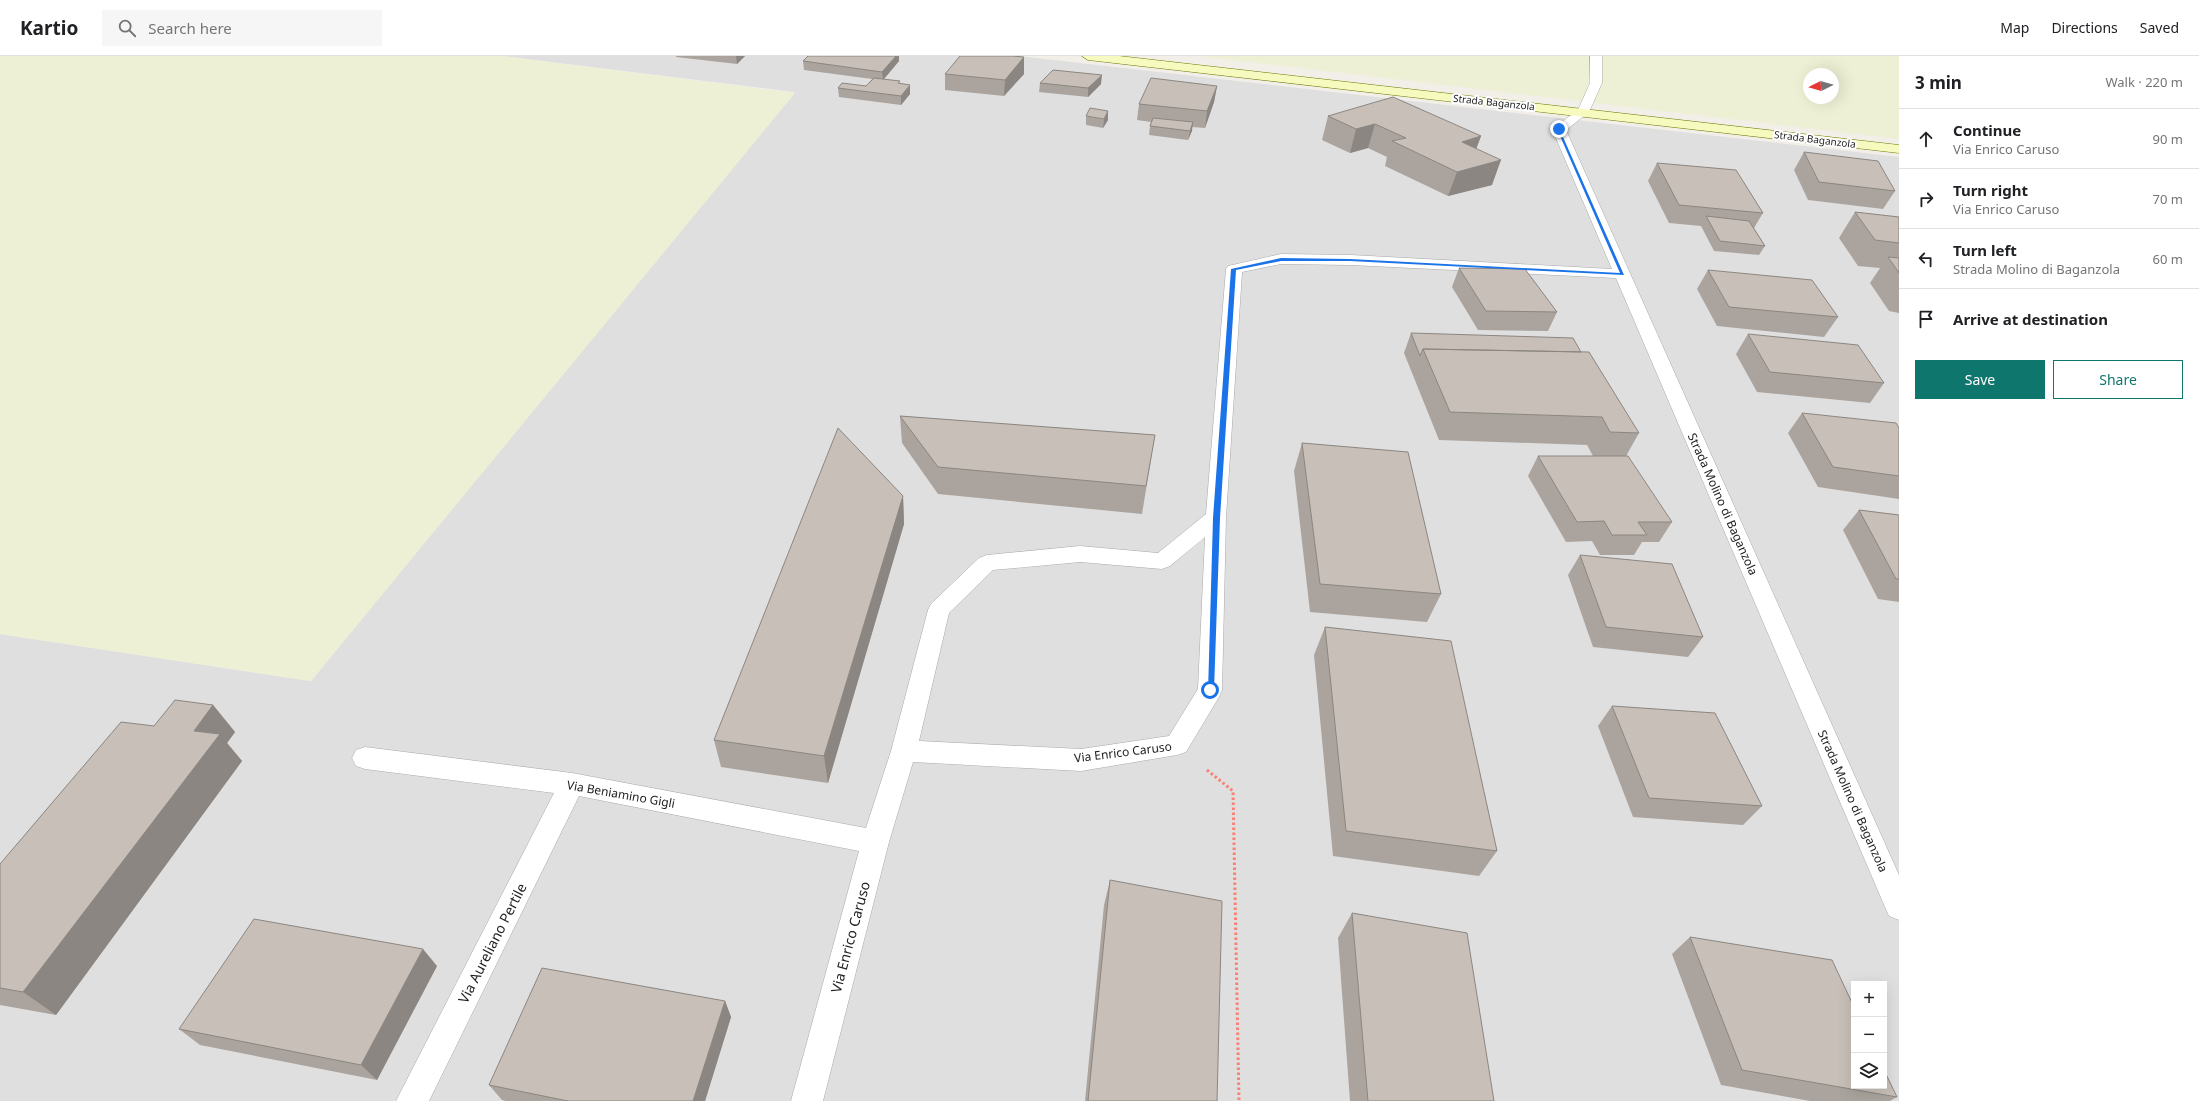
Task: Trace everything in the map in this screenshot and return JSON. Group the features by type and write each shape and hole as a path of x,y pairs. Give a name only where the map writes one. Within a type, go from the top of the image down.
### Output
{"main road":[{"name":"Strada Baganzola","path":"1088,56 1899,149"}],"street":[{"path":"1583,112 1596,83 1596,56"},
{"name":"Strada Molino di Baganzola","path":"1583,112 1559,129 1899,907"},
{"name":"Via Enrico Caruso","path":"904,751 1081,760 1177,745 1210,690 1216,518 1234,269 1281,259 1350,260 1623,274"},
{"name":"Via Enrico Caruso","path":"807,1101 875,842 904,751 939,610 986,563 1080,554 1162,561 1216,518"},
{"name":"Via Beniamino Gigli","path":"365,758 572,784 875,842"},
{"name":"Via Aureliano Pertile","path":"412,1101 572,784"}],"path":[{"path":"1177,745 1233,792 1239,1101"}],"shaded area":[{"path":"502,56 1019,56 1899,157 1899,1101 0,1101 0,634 311,681 794,92"}],"green space":[{"path":"0,56 502,56 795,93 311,681 0,634"},
{"path":"1196,56 1899,56 1899,139"}],"building":[{"path":"808,56 896,56 882,72 803,61"},
{"path":"960,56 1024,57 1005,80 945,74"},
{"path":"1053,70 1102,75 1088,88 1040,83"},
{"path":"874,78 900,81 898,83 910,85 901,96 838,88 842,83 866,86"},
{"path":"1151,78 1217,86 1207,111 1139,104"},
{"path":"1393,97 1481,136 1462,142 1501,160 1457,172 1392,141 1406,138 1375,124 1356,129 1328,116"},
{"path":"1090,108 1108,111 1104,119 1086,116"},
{"path":"1153,118 1193,122 1190,131 1150,126"},
{"path":"1804,152 1878,161 1895,191 1819,182"},
{"path":"1657,163 1736,170 1763,213 1679,205"},
{"path":"1855,212 1899,217 1899,243 1875,240"},
{"path":"1706,216 1749,221 1765,246 1720,241"},
{"path":"1888,257 1899,258 1899,273"},
{"path":"1459,268 1525,269 1557,312 1486,311"},
{"path":"1708,270 1812,280 1838,317 1729,307"},
{"path":"1411,333 1573,338 1581,352 1423,349 1420,356"},
{"path":"1748,334 1858,345 1884,383 1770,372"},
{"path":"1423,349 1589,352 1639,433 1610,432 1602,417 1450,412"},
{"path":"1802,413 1896,423 1899,428 1899,476 1833,467"},
{"path":"900,416 1155,435 1146,486 938,467"},
{"path":"838,428 903,496 824,756 714,740"},
{"path":"1302,443 1408,452 1441,594 1320,584"},
{"path":"1538,456 1628,456 1672,522 1638,522 1647,535 1612,535 1604,521 1577,522"},
{"path":"1859,510 1899,515 1899,579 1896,579"},
{"path":"1580,555 1672,564 1703,637 1606,627"},
{"path":"1325,627 1451,641 1497,851 1346,831"},
{"path":"175,700 213,705 194,731 220,734 23,992 0,988 0,864 121,722 154,726"},
{"path":"1612,706 1715,713 1762,806 1649,798"},
{"path":"1110,880 1222,901 1217,1101 1088,1101"},
{"path":"1352,913 1467,933 1494,1101 1368,1101"},
{"path":"254,919 423,949 361,1065 179,1029"},
{"path":"1690,937 1832,960 1851,1001 1851,1089 1742,1070"},
{"path":"542,968 725,1001 693,1101 568,1101 489,1085"},
{"path":"1887,1076 1897,1097 1851,1089 1887,1089"}],"route":[{"path":"1210,690 1216,518 1234,269 1281,259 1350,260 1623,274 1559,129"}]}
